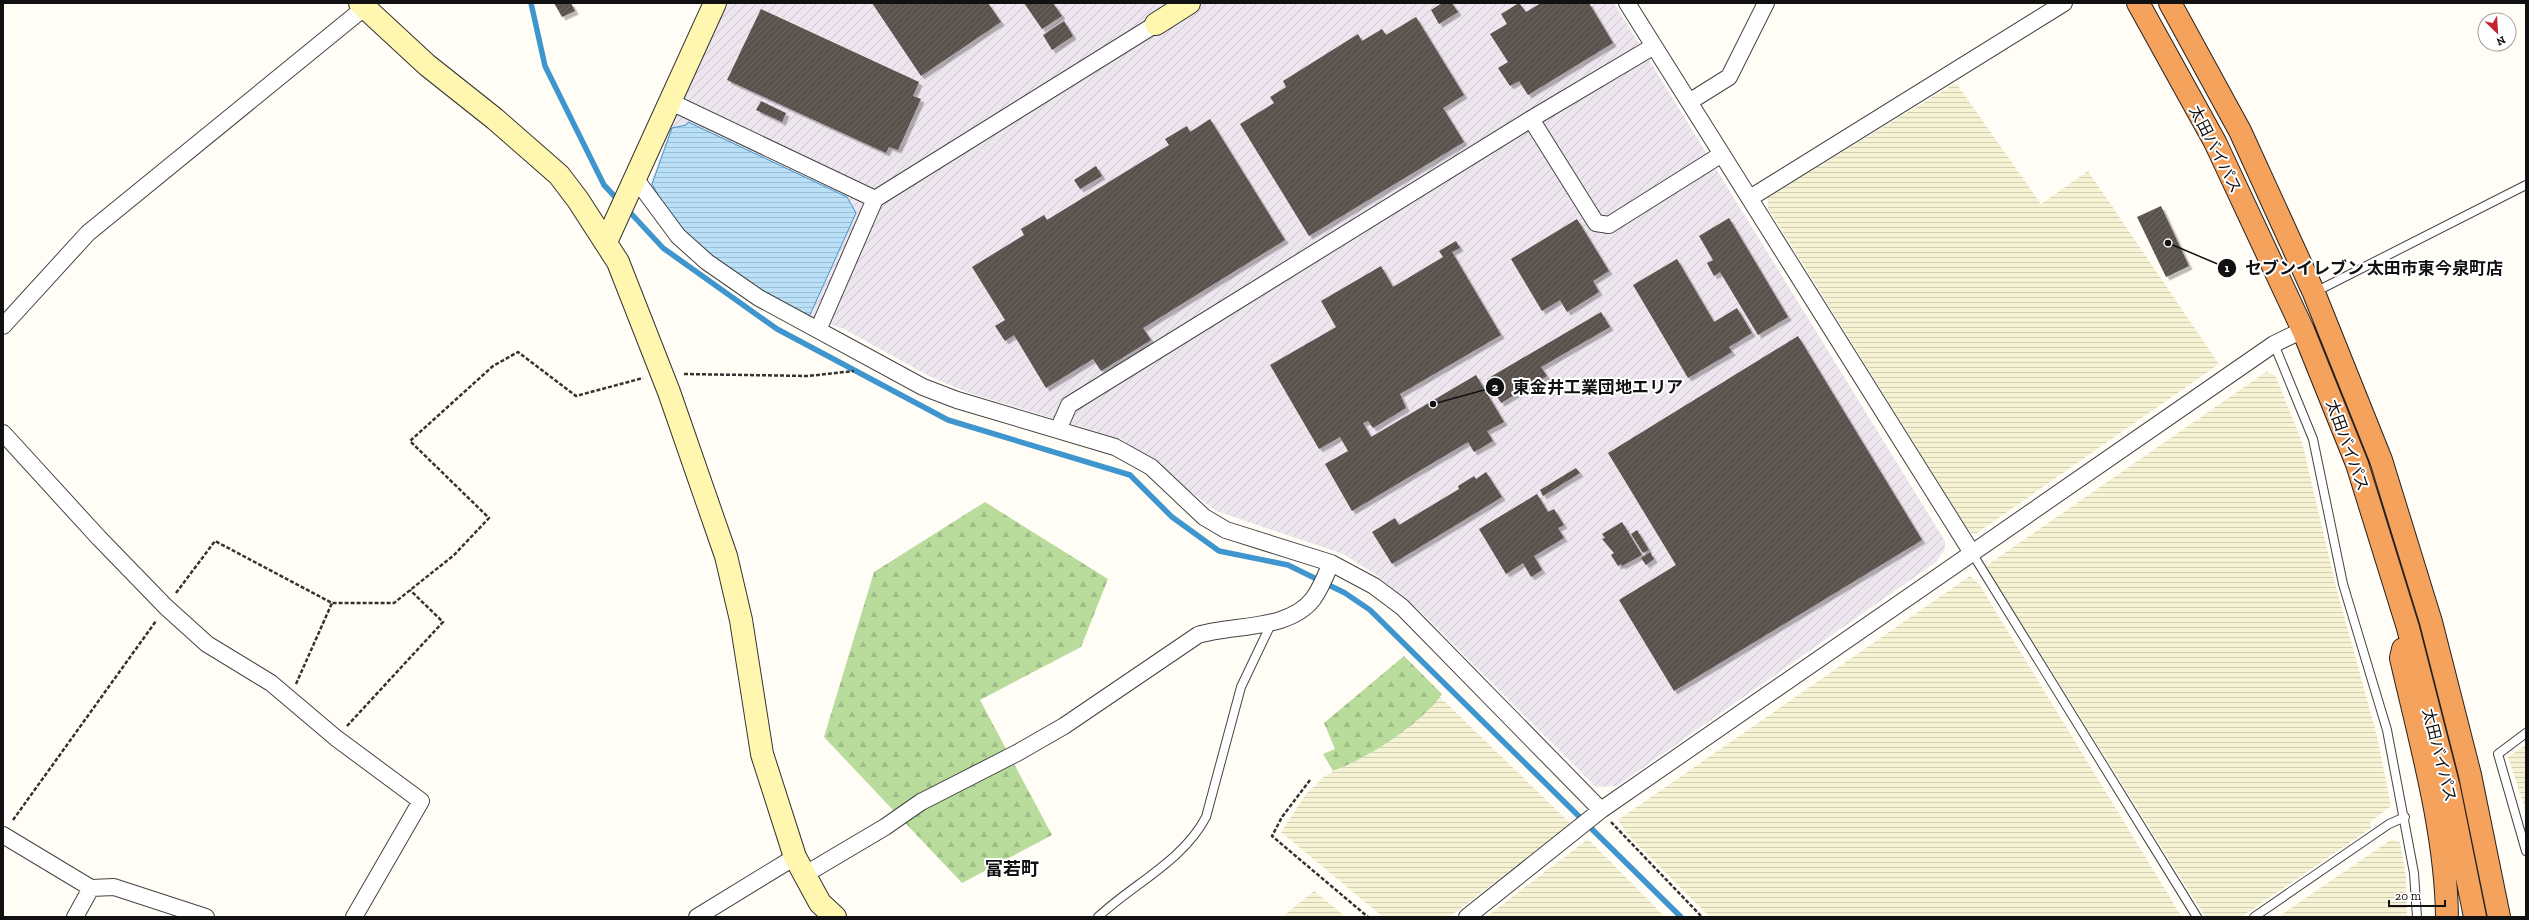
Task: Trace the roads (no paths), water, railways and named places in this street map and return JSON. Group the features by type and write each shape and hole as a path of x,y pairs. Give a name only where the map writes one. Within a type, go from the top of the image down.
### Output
{"highway":[{"name":"太田バイパス","path":"2138,3 2215,142 2303,330 2357,464 2408,628 2449,788 2475,917"},
{"name":"太田バイパス","path":"2170,3 2240,131 2314,293 2386,475 2431,622 2492,872 2499,917"},
{"path":"2408,628 2400,658 2432,793 2447,898 2447,917"},
{"path":"2492,872 2514,917"}],"street":[{"path":"606,242 715,3"},
{"path":"818,330 875,199 1189,3"},
{"path":"1627,3 1972,553"},
{"path":"1689,102 1729,77 1766,3"},
{"path":"1750,198 2064,3"},
{"path":"3,326 88,233 362,5 427,65 495,119 559,175 606,242 618,262 662,373 726,556 741,620 762,754 800,866 820,903 835,917"},
{"path":"1058,430 1069,405 1531,119 1654,46"},
{"path":"671,102 875,199"},
{"path":"1531,119 1596,223 1609,225 1722,154"},
{"path":"627,196 678,236 707,262 759,298 923,387 957,400 1115,447 1151,467 1204,517 1226,530 1328,570 1374,586 1402,607 1596,813"},
{"path":"1467,917 1596,813 2274,344 2303,330"},
{"path":"3,433 77,516 166,607 208,644 272,683 336,738 421,801 354,917"},
{"path":"697,917 800,866 885,827 921,802 1017,753 1064,726 1198,636 1216,630 1272,622 1303,609 1318,592 1328,570"},
{"path":"3,835 91,888 114,887 206,917"},
{"path":"75,917 91,888"}],"lane":[{"path":"2314,293 2526,185"},
{"path":"2274,344 2313,439 2343,584 2388,730 2406,817 2414,873 2417,917"},
{"path":"1972,553 2197,917"},
{"path":"1098,917 1163,866 1198,832 1206,817 1241,687 1272,622"},
{"path":"2526,733 2498,754 2526,851"},
{"path":"2254,917 2389,824 2406,817"}],"water":[{"path":"688,122 847,197 856,213 809,317 742,279 710,257 695,245 682,231 666,208 652,184 672,128 686,125"}],"waterway":[{"path":"531,3 545,66 604,185 619,201"},
{"path":"626,208 663,248 777,329 948,420 1130,475 1172,517 1219,551 1288,565 1345,593 1370,610 1681,917"}],"place":[{"name":"セブンイレブン 太田市東今泉町店","path":"2168,243"},
{"name":"東金井工業団地エリア","path":"1433,404"}],"district":[{"name":"富若町","path":"1012,869"}]}
